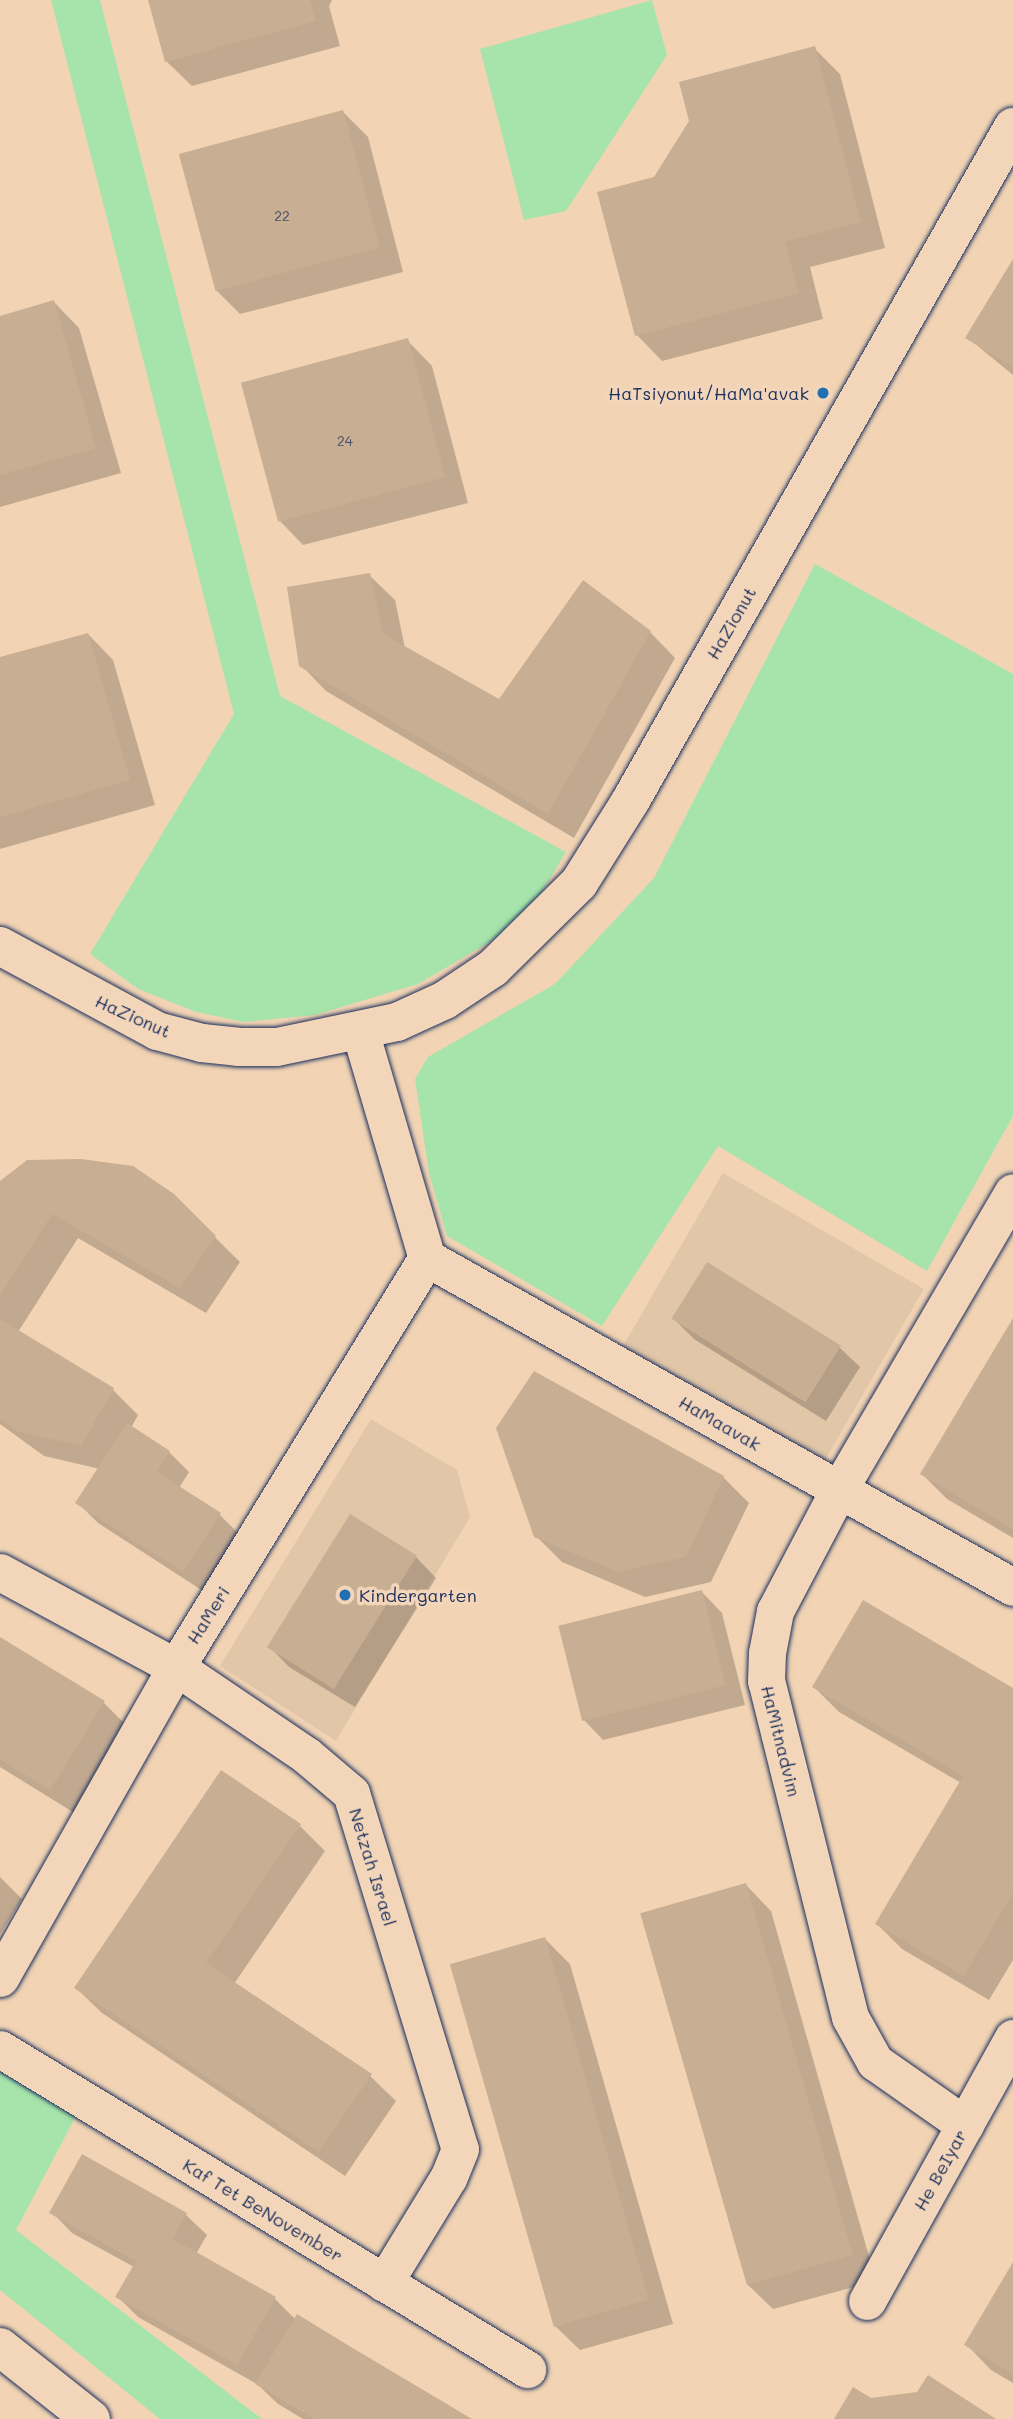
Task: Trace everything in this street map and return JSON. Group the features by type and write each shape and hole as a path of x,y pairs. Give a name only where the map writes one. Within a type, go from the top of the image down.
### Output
{"street":[{"name":"HaZionut","path":"0,946 117,1012 202,1043 277,1047 397,1022 445,1000 493,968 579,883 631,800 1013,127"},
{"path":"360,1031 427,1258"},
{"name":"HaMitnadvim","path":"965,2126 875,2062 850,2017 766,1681 775,1611 838,1491 1013,1192"},
{"name":"HaMaavak","path":"427,1258 1013,1587"},
{"name":"HaMeri","path":"0,1978 176,1667 427,1258"},
{"name":"Netzah Israel","path":"0,1572 176,1667 306,1755 351,1793 460,2149 448,2178 384,2283"},
{"name":"He BeIyar","path":"867,2301 1013,2038"},
{"name":"Kaf Tet BeNovember","path":"0,2049 527,2369"},
{"path":"0,2347 91,2419"}],"shaded area":[{"path":"723,1173 924,1289 823,1463 622,1347"},
{"path":"371,1419 457,1470 470,1517 336,1741 220,1666"}],"green space":[{"path":"51,0 100,0 280,696 566,852 524,922 418,984 315,1015 244,1022 196,1012 138,989 90,954 234,714"},
{"path":"652,0 667,55 566,211 524,220 480,49"},
{"path":"815,564 1013,674 1013,1116 927,1271 718,1146 602,1326 447,1236 429,1173 415,1079 428,1057 555,984 654,878"},
{"path":"0,2066 77,2114 16,2230 262,2419 160,2419 0,2290"}],"building":[{"path":"148,0 310,0 316,21 165,62"},
{"path":"815,46 861,222 785,242 799,293 635,336 597,192 654,177 689,121 679,82"},
{"path":"343,110 380,247 216,291 179,154"},
{"path":"1013,259 1013,367 965,338"},
{"path":"54,300 96,448 0,475 0,316"},
{"path":"408,338 445,477 278,522 241,383"},
{"path":"370,573 383,634 499,699 583,580 651,631 548,814 299,666 287,587"},
{"path":"88,633 130,780 0,817 0,657"},
{"path":"81,1159 133,1166 174,1194 216,1236 180,1288 52,1214 0,1296 0,1181 27,1160"},
{"path":"707,1262 841,1346 805,1403 671,1319"},
{"path":"1013,1318 1013,1529 920,1474"},
{"path":"0,1319 114,1388 81,1446 17,1431 0,1419"},
{"path":"534,1371 724,1476 686,1557 618,1572 534,1537 496,1428"},
{"path":"127,1423 170,1451 157,1472 221,1513 183,1572 75,1503"},
{"path":"350,1514 417,1556 334,1689 267,1647"},
{"path":"702,1590 726,1685 582,1721 558,1626"},
{"path":"863,1600 1013,1688 1013,1893 964,1976 875,1924 963,1776 812,1687"},
{"path":"0,1637 105,1701 50,1790 0,1759"},
{"path":"221,1770 301,1824 206,1963 372,2074 319,2152 74,1988"},
{"path":"746,1883 853,2255 747,2285 640,1913"},
{"path":"545,1937 649,2299 554,2327 450,1964"},
{"path":"82,2154 187,2213 173,2239 276,2297 237,2365 115,2297 136,2261 49,2213"},
{"path":"1013,2262 1013,2374 964,2345"},
{"path":"297,2314 472,2419 314,2419 255,2384"},
{"path":"928,2375 996,2419 834,2419 853,2387 871,2398 917,2392"}],"place":[{"name":"HaTsiyonut/HaMa'avak","path":"823,393"},
{"name":"Kindergarten","path":"345,1595"}]}
